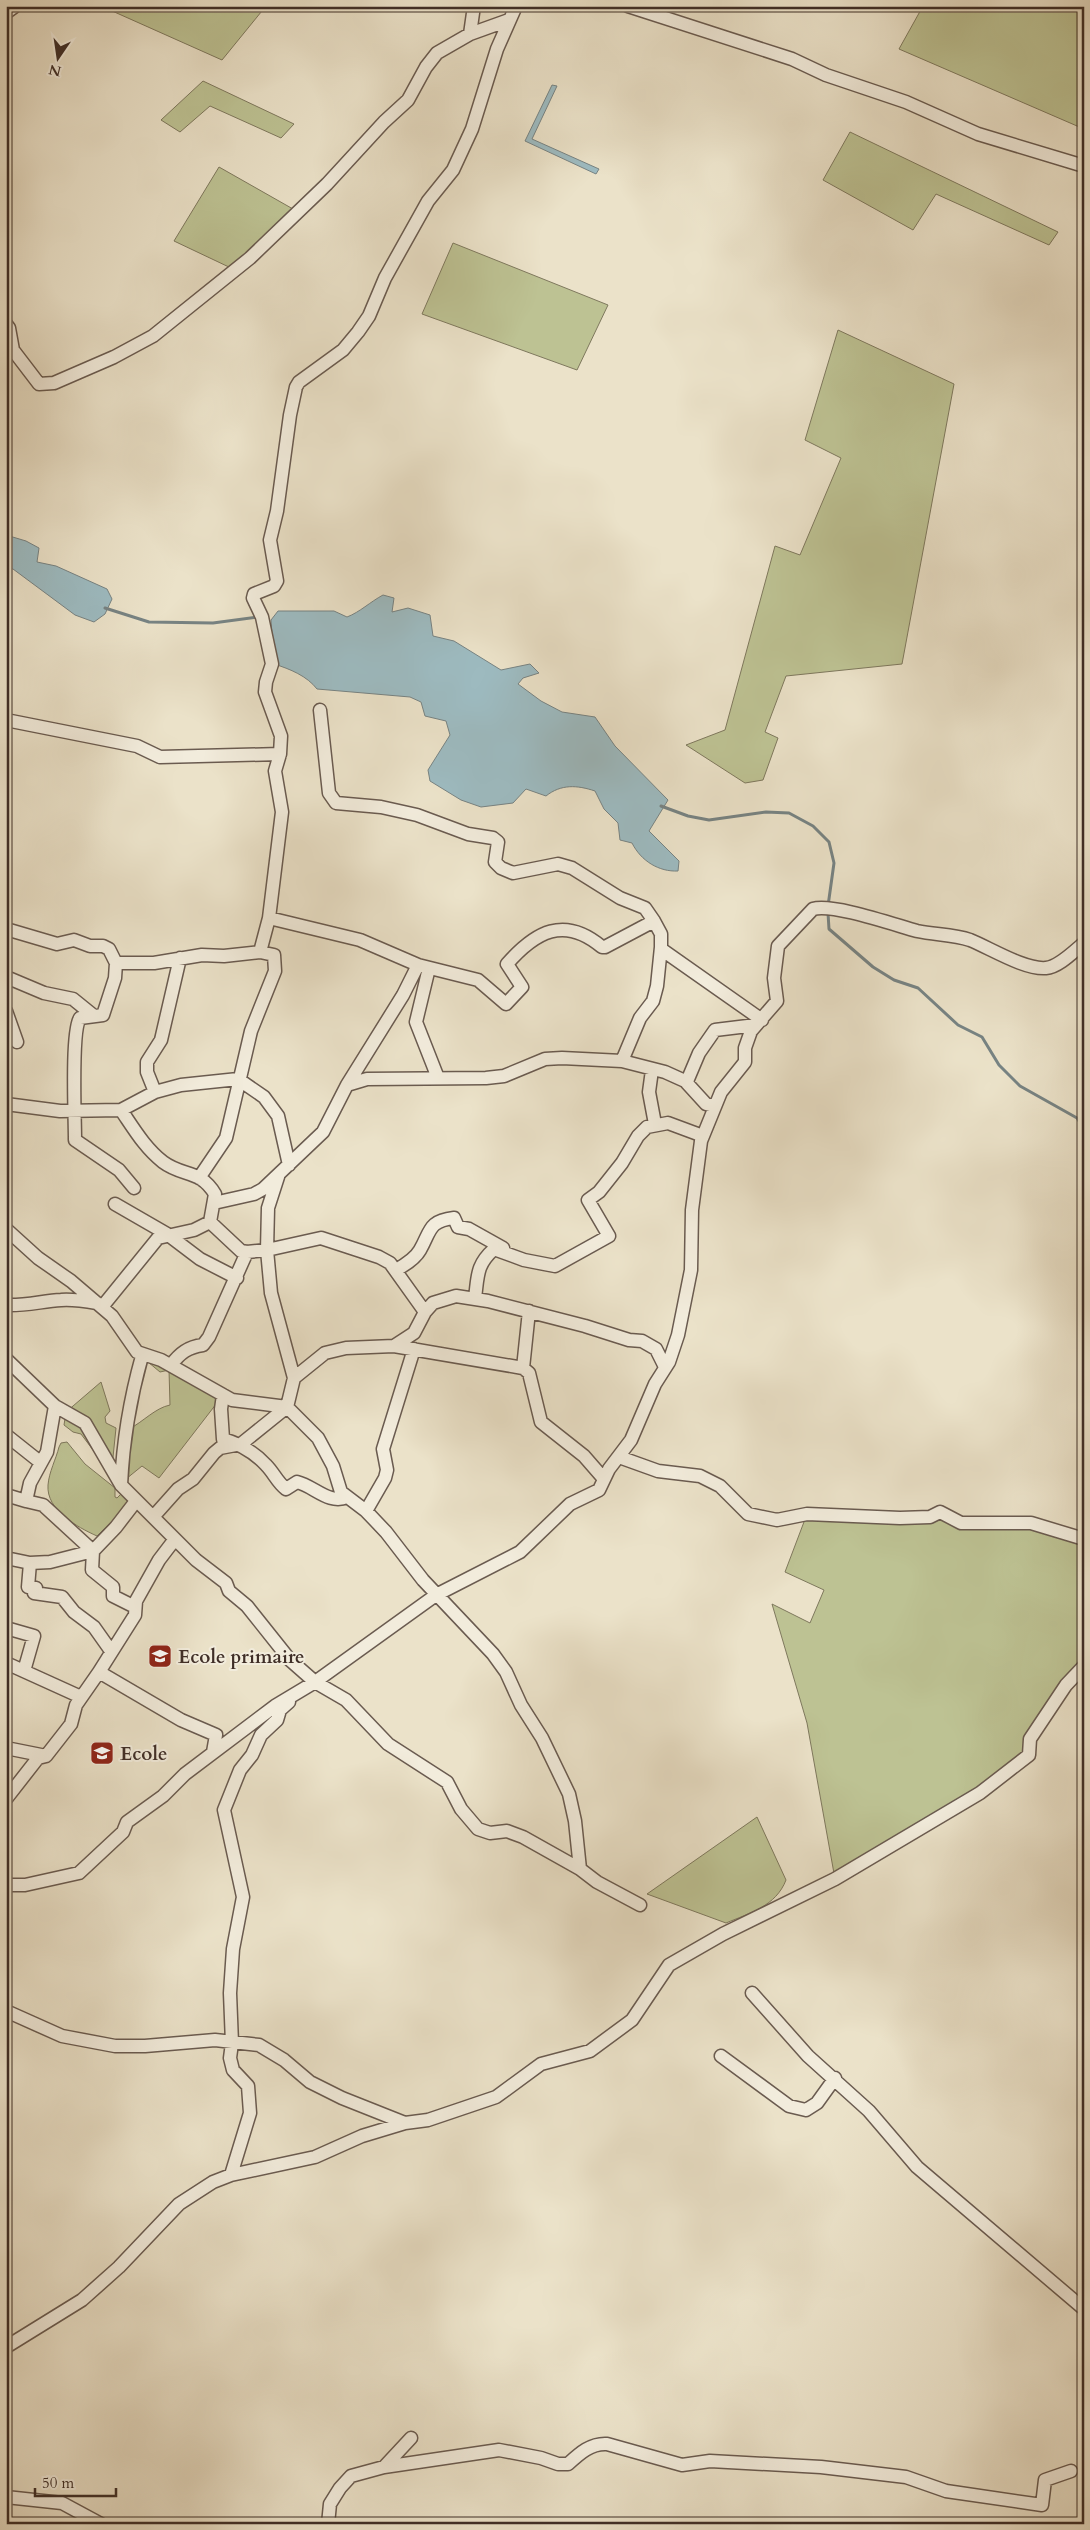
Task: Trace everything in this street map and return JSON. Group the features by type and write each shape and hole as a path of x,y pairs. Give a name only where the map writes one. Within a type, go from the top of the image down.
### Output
{"street":[{"path":"6,11 13,6"},
{"path":"470,34 474,6"},
{"path":"260,952 269,918 282,812 275,771 280,754 280,736 266,692 266,682 272,664 262,616 253,598 254,594 274,586 277,582 270,540 277,511 296,387 299,382 343,350 358,332 369,316 385,278 428,201 454,170 472,129 496,48 516,6"},
{"path":"628,6 792,59 826,75 898,98 978,134 1084,166"},
{"path":"6,324 9,328 14,350 39,384 54,383 114,358 153,336 277,234 408,100 426,67 437,53 470,34 509,20"},
{"path":"320,710 329,793 336,802 381,807 416,815 468,834 493,838 498,842 495,862 501,868 513,873 558,864 572,868 620,898 645,908 661,934 658,986 653,1001 640,1018 622,1061"},
{"path":"6,720 137,746 160,757 280,754"},
{"path":"231,2175 250,2113 248,2086 233,2070 230,2058 232,2043 230,1993 233,1949 243,1897 224,1810 240,1770 252,1755 261,1734 277,1720 280,1710 314,1683 436,1595 520,1552 570,1504 599,1490 609,1469 619,1457 640,1423 655,1384 669,1362 678,1335 691,1270 692,1210 703,1136 721,1092 745,1062 747,1037 778,1002 774,973 778,946 816,908 842,910 918,931 955,936 1041,968 1047,968 1060,961 1084,943"},
{"path":"269,918 360,940 423,966 478,980 507,1004 522,987 506,966 524,944 538,936 550,931 564,930 585,935 602,947 605,947 654,921"},
{"path":"6,928 57,944 74,940 90,946 103,946 109,949 116,963 115,978 103,1015 80,1018 77,1023 75,1140 119,1170 134,1188"},
{"path":"661,949 759,1022"},
{"path":"116,963 154,963 202,955 224,956 260,952 274,955 275,971 251,1031 238,1079 233,1115 226,1138 199,1178"},
{"path":"155,1092 147,1072 147,1062 161,1040 180,958"},
{"path":"423,966 416,1022 438,1078"},
{"path":"214,1203 254,1194 263,1189 323,1132 346,1085 423,966"},
{"path":"6,976 44,993 73,999 94,1016"},
{"path":"6,1011 17,1042"},
{"path":"685,1081 713,1032 718,1029 759,1022"},
{"path":"346,1085 367,1080 504,1076 545,1059 622,1061 665,1072 685,1081 706,1104 714,1106"},
{"path":"652,1070 649,1092 655,1124"},
{"path":"6,1104 60,1111 121,1110 155,1092 181,1085 238,1079 264,1097 278,1116 289,1165"},
{"path":"121,1110 144,1144 157,1157 166,1164 209,1184 215,1194 210,1222"},
{"path":"475,1298 478,1271 483,1259 494,1249 524,1260 554,1266 610,1236 588,1200 598,1192 622,1163 638,1136 647,1127 668,1123 703,1136"},
{"path":"153,1518 178,1489 196,1475 220,1448 241,1444 287,1407 294,1378 271,1293 267,1250 268,1208 278,1175"},
{"path":"115,1204 167,1234 200,1259 238,1278"},
{"path":"396,1270 420,1251 428,1230 436,1223 454,1218 458,1227 469,1229 524,1260"},
{"path":"100,1305 154,1242 167,1234 194,1230 210,1222"},
{"path":"210,1222 236,1246 248,1252 267,1250 321,1238 380,1257 390,1263 396,1270 425,1312"},
{"path":"6,1229 38,1258 112,1316 128,1343 142,1356 160,1360 171,1365 223,1395 242,1403 287,1407 318,1438 333,1466 341,1492 366,1511 436,1595 493,1654 506,1672 521,1705 542,1738 569,1794 575,1821 580,1869"},
{"path":"171,1365 190,1347 202,1345 207,1340 238,1278 248,1252"},
{"path":"394,1346 414,1333 432,1303 442,1298 456,1296 475,1298 629,1340 642,1341 656,1349 665,1367"},
{"path":"6,1305 18,1306 27,1302 61,1300 100,1305"},
{"path":"523,1368 529,1312"},
{"path":"294,1378 325,1353 346,1348 394,1346 523,1368 529,1374 541,1422 584,1456 604,1479"},
{"path":"366,1511 385,1478 387,1470 384,1449 414,1349"},
{"path":"121,1485 125,1431 132,1393 142,1356"},
{"path":"6,1359 55,1406 85,1423 121,1485 196,1560 226,1583 229,1591 247,1606 284,1654 314,1683 346,1700 388,1744 447,1782 461,1809 478,1829 490,1833 507,1831 523,1836 580,1869 597,1882 640,1905"},
{"path":"223,1395 221,1409 223,1439 241,1444 267,1466 276,1481 286,1489 297,1482 310,1486 322,1496 341,1500 347,1497"},
{"path":"26,1501 30,1483 40,1462 48,1452 55,1406"},
{"path":"6,1435 40,1462"},
{"path":"619,1457 658,1471 700,1476 720,1486 748,1514 777,1520 807,1514 900,1518 930,1517 940,1512 961,1523 1031,1523 1084,1539"},
{"path":"6,1495 43,1505 93,1550"},
{"path":"6,1558 30,1563 50,1562 93,1550 116,1527 136,1501"},
{"path":"6,1799 38,1758 46,1756 71,1724 76,1705 133,1618 136,1601 175,1539"},
{"path":"93,1550 92,1570 112,1587 112,1596 135,1607"},
{"path":"30,1563 28,1587 36,1588 34,1593 62,1597 74,1612 94,1626 111,1651"},
{"path":"6,1628 34,1636 24,1671"},
{"path":"6,1663 81,1697"},
{"path":"6,2347 82,2300 118,2267 179,2204 212,2182 231,2175 315,2157 362,2136 405,2123 428,2120 496,2097 541,2064 590,2051 632,2020 668,1965 723,1934 822,1887 980,1793 1029,1755 1030,1739 1066,1685 1084,1666"},
{"path":"99,1672 181,1720 216,1735 213,1752"},
{"path":"6,1885 25,1885 78,1873 123,1832 127,1822 163,1796 213,1752 275,1706 314,1683"},
{"path":"6,1748 46,1756"},
{"path":"752,1993 808,2056 835,2078 869,2111 917,2167 1084,2309"},
{"path":"6,2011 62,2036 114,2046 145,2046 215,2040 258,2045 284,2060 310,2082 342,2098 405,2123"},
{"path":"721,2056 789,2106 806,2110 817,2103 835,2078"},
{"path":"384,2467 411,2438"},
{"path":"328,2524 330,2504 340,2488 351,2476 384,2467 499,2450 541,2458 558,2464 568,2464 580,2453 597,2443 607,2444 682,2465 710,2461 830,2468 906,2477 946,2491 1042,2505 1045,2480 1071,2471"},
{"path":"6,2497 62,2503 101,2524"}],"green space":[{"path":"101,6 266,6 222,60"},
{"path":"923,6 1084,6 1084,129 899,49"},
{"path":"203,81 294,124 281,138 210,106 180,132 161,120"},
{"path":"850,132 1058,232 1049,245 936,194 913,230 823,180"},
{"path":"219,167 293,209 231,268 174,241"},
{"path":"453,243 608,305 577,370 422,314"},
{"path":"838,330 954,384 902,664 786,676 765,732 778,738 763,780 745,783 686,745 725,730 775,546 800,555 841,458 805,440"},
{"path":"148,1362 156,1362 220,1399 159,1478 142,1466 126,1479 129,1429 159,1409 170,1405 169,1370 160,1372"},
{"path":"101,1382 110,1411 105,1417 106,1423 116,1428 112,1467 96,1454 81,1434 73,1432 64,1425 66,1412"},
{"path":"67,1442 85,1464 115,1488 115,1497 117,1498 122,1493 130,1503 97,1536 81,1528 57,1510 49,1494 48,1485 51,1470 61,1443"},
{"path":"807,1514 929,1517 961,1523 1007,1522 1084,1540 1084,1666 1066,1685 1029,1755 835,1879 807,1723 772,1604 810,1623 824,1590 785,1572"},
{"path":"757,1817 786,1880 776,1896 761,1908 726,1923 647,1894"}],"water":[{"path":"552,85 557,86 532,139 599,169 596,174 525,141"},
{"path":"6,535 26,541 39,548 37,562 56,566 107,589 112,599 105,614 94,622 75,615 13,569 6,568"},
{"path":"383,595 394,598 392,612 408,608 430,615 433,636 454,641 501,670 530,664 539,673 523,678 518,684 541,701 562,712 595,717 615,746 668,800 649,831 679,861 678,871 664,870 651,864 640,855 632,843 620,840 618,823 604,809 595,791 569,787 557,789 546,796 526,789 513,803 481,807 461,800 430,781 428,770 450,735 446,721 425,716 421,702 410,697 317,689 298,674 274,664 271,620 278,611 334,611 347,617"}],"waterway":[{"path":"105,608 149,622 213,623 258,617"},
{"path":"661,806 688,816 709,820 766,812 789,813 813,826 829,842 834,863 828,906"},
{"path":"828,913 829,929 873,967 894,980 918,988 958,1025 982,1037 999,1065 1020,1086 1077,1118 1084,1129"}],"place":[{"name":"Ecole primaire","path":"160,1656"},
{"name":"Ecole","path":"102,1753"}]}
